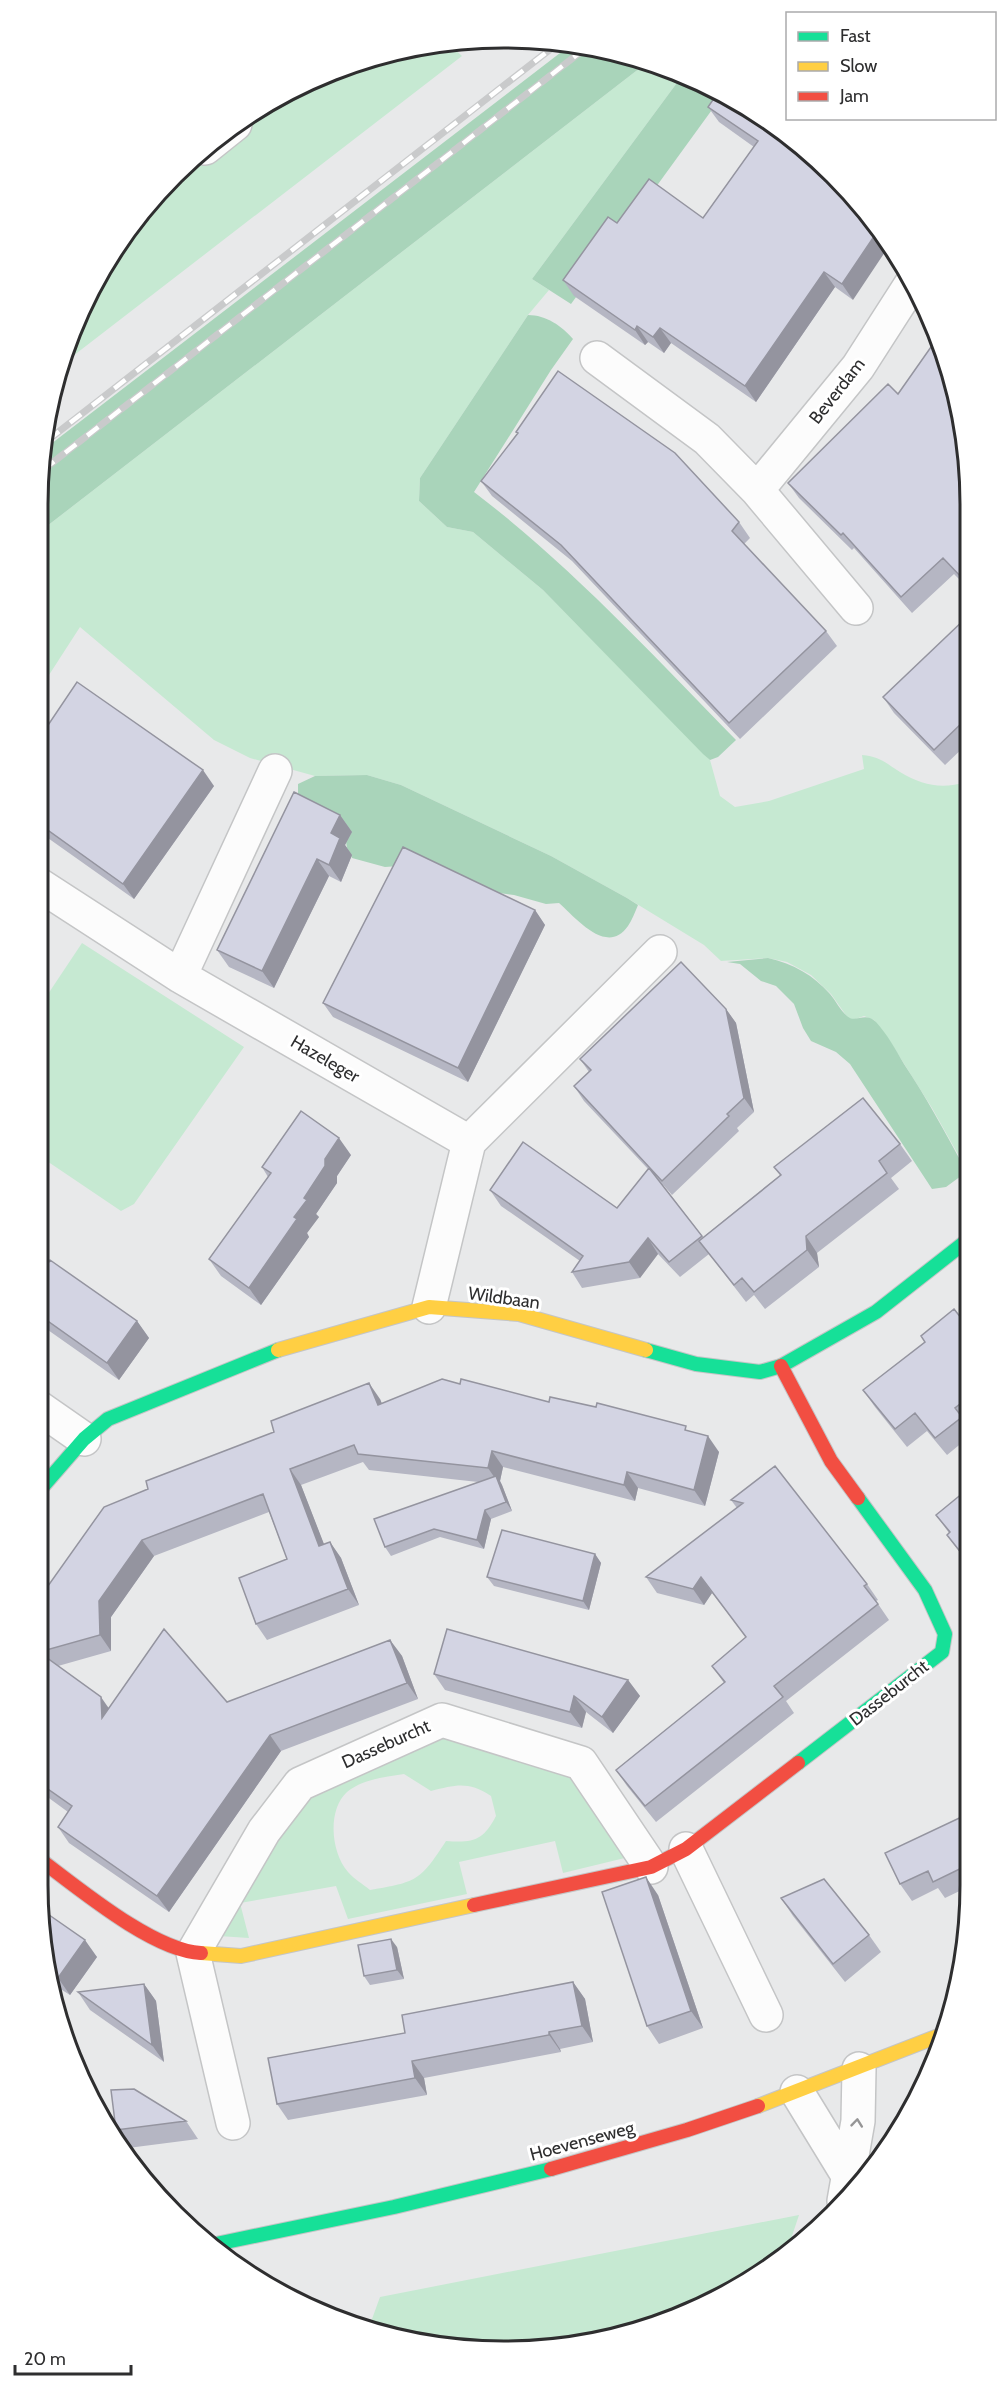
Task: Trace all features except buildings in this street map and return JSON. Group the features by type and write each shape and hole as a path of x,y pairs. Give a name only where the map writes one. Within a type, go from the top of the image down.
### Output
{"street":[{"name":"Beverdam","path":"757,490 858,367 907,291"},
{"path":"597,358 707,439 757,490 856,608"},
{"path":"180,976 275,771"},
{"name":"Hazeleger","path":"48,890 180,976 470,1142"},
{"path":"429,1307 470,1142 660,952"},
{"name":"Wildbaan","path":"48,1480 84,1439 108,1419 272,1352 429,1307 519,1314 696,1364 760,1372 781,1366 876,1312 960,1246"},
{"name":"Dasseburcht","path":"48,1865 116,1915 156,1939 193,1953 241,1956 651,1868 686,1849 942,1652 945,1634 925,1590 831,1461 781,1366"},
{"path":"48,1414 84,1439"},
{"name":"Dasseburcht","path":"193,1953 264,1831 300,1784 442,1720 581,1763 651,1868"},
{"path":"686,1849 766,2015"},
{"path":"193,1953 233,2123"},
{"name":"Hoevenseweg","path":"221,2243 420,2202 559,2167 687,2130 859,2069 934,2038"},
{"path":"846,2187 858,2121 859,2069"},
{"path":"797,2092 845,2188"}],"green space":[{"path":"456,51 462,56 72,357 95,302 142,226 161,203 216,150 276,109 302,95 357,72 444,52"},
{"path":"562,52 639,69 48,525 52,443"},
{"path":"639,69 677,82 532,279 549,290 528,315 420,478 419,501 447,527 473,532 543,590 710,760 720,796 735,807 769,801 864,769 862,755 878,759 908,777 925,783 941,786 960,783 960,1158 932,1108 874,1020 864,1016 853,1020 848,1018 831,994 811,975 787,962 768,958 721,961 704,945 627,898 551,856 401,785 367,775 315,776 250,758 214,740 80,627 48,677 48,525"},
{"path":"677,82 718,101 571,304 532,279"},
{"path":"528,315 535,315 553,322 573,339 474,492 544,549 577,580 736,740 718,757 710,760 703,754 543,590 473,532 447,527 419,501 420,478"},
{"path":"367,775 401,785 551,856 627,898 638,905 628,926 620,934 611,937 602,936 592,932 559,903 546,904 514,895 477,890 412,865 385,867 352,858 347,848 344,829 298,808 298,784 315,776"},
{"path":"82,943 244,1047 134,1204 121,1211 48,1162 48,994"},
{"path":"768,958 786,963 817,981 850,1018 864,1017 876,1022 895,1048 950,1141 960,1160 960,1177 946,1187 932,1189 850,1064 836,1052 811,1041 803,1028 794,1004 776,986 761,981 740,964 727,962"},
{"path":"450,1732 583,1775 637,1855 563,1873 555,1841 459,1862 467,1894 348,1919 336,1886 240,1903 249,1938 203,1935 302,1788","holes":["404,1774 431,1791 455,1786 468,1786 483,1791 491,1796 496,1816 486,1831 476,1839 446,1841 423,1872 408,1882 370,1890 348,1872 338,1854 334,1820 341,1800 347,1792 360,1784"]},
{"path":"799,2215 791,2240 732,2280 706,2294 651,2317 593,2332 534,2340 474,2340 444,2337 371,2321 380,2297"}],"railway":[{"path":"53,436 549,50"},
{"path":"50,465 578,54"}],"traffic: fast":[{"path":"646,1350 696,1364 760,1372 781,1366 876,1312 960,1246"},
{"path":"48,1480 84,1439 108,1419 278,1350"},
{"path":"798,1763 942,1652 945,1634 925,1590 858,1498"},
{"path":"221,2243 394,2207 551,2169"}],"traffic: slow":[{"path":"278,1350 429,1307 519,1314 646,1350"},
{"path":"201,1953 241,1956 474,1905"},
{"path":"758,2106 934,2038"}],"traffic: jam":[{"path":"781,1366 831,1461 858,1498"},
{"path":"474,1905 651,1867 686,1849 798,1763"},
{"path":"48,1866 116,1916 139,1930 182,1950 201,1953"},
{"path":"551,2169 687,2130 758,2106"}]}
